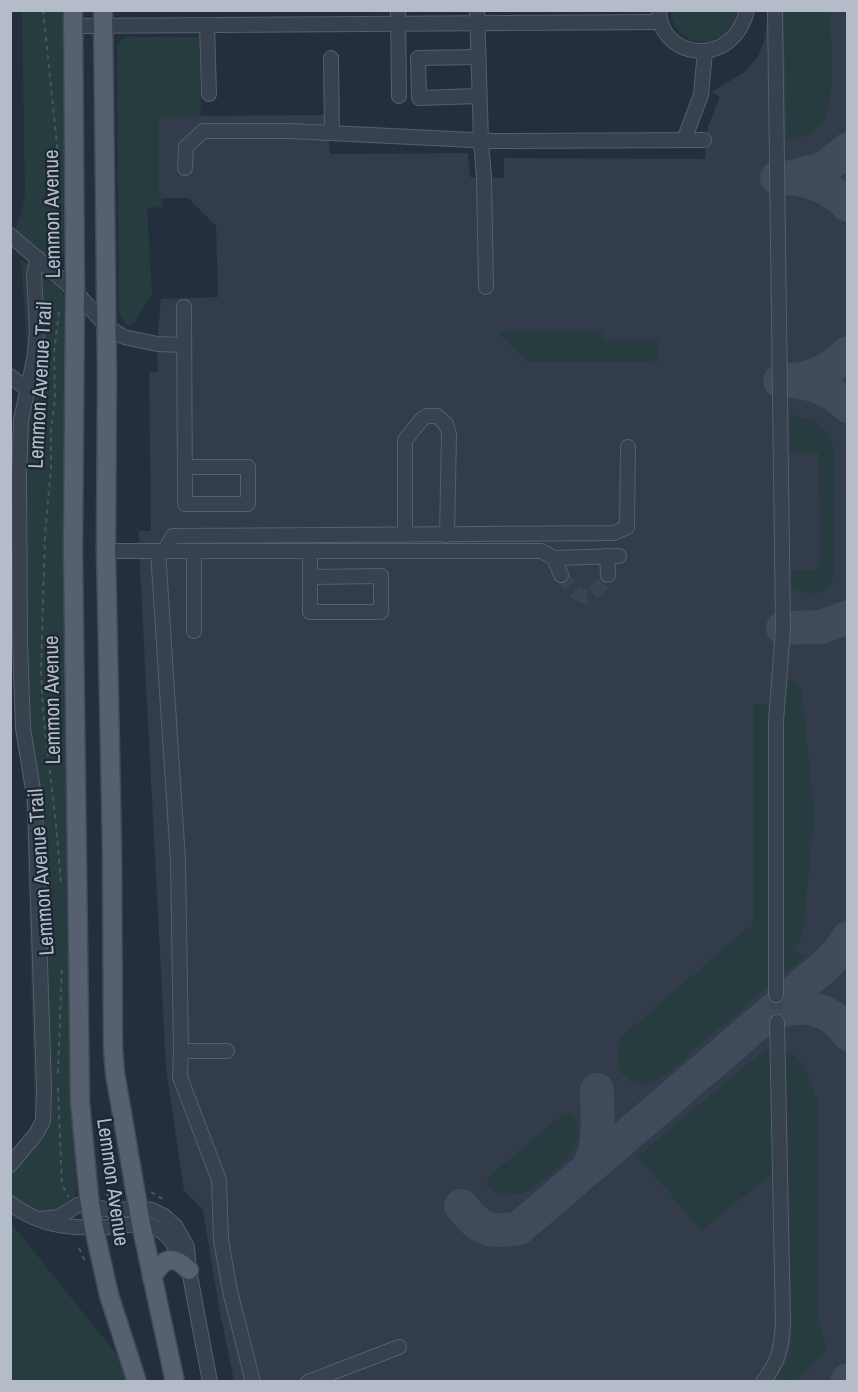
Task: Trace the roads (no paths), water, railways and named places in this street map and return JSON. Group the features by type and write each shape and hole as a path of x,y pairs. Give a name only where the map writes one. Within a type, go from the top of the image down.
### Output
{"main road":[{"name":"Lemmon Avenue","path":"73,18 75,291 73,552 80,1091 84,1201 94,1228 109,1294 137,1382"},
{"name":"Lemmon Avenue","path":"103,18 106,551 113,1047 115,1073 138,1208 175,1382"},
{"path":"73,552 106,551"},
{"path":"152,1278 158,1266 165,1260 182,1263 189,1270"}],"street":[{"path":"184,10 184,25"},
{"path":"73,18 207,25 398,17 659,16 675,42 697,51 705,51 725,45 737,35 744,24 747,10"},
{"path":"775,10 783,628 776,722 776,995"},
{"path":"398,17 399,96"},
{"path":"477,17 486,287"},
{"path":"207,25 209,94"},
{"path":"684,140 701,95 705,51"},
{"path":"478,57 418,58 419,98 479,96"},
{"path":"331,58 332,133"},
{"path":"185,168 186,147 203,131 289,131 481,140 704,140"},
{"path":"10,235 75,291 106,326 124,337 157,344 184,345"},
{"path":"10,1165 36,1134 43,1121 44,1090 35,802 23,728 20,644 21,420 34,360 37,333 34,273 38,258"},
{"path":"184,307 185,504 248,504 248,467 185,467"},
{"path":"10,376 27,389"},
{"path":"405,535 405,440 422,419 427,416 437,416 446,424 449,434 447,535"},
{"path":"253,1382 230,1291 221,1240 219,1180 180,1077 178,861 161,551 173,536 614,533 627,527 628,447"},
{"path":"106,551 541,551 554,558 613,556 608,574"},
{"path":"194,551 194,631"},
{"path":"310,551 310,577 310,612 381,612 381,576 310,577"},
{"path":"554,558 561,575"},
{"path":"763,1382 777,1362 783,1324 777,1022"},
{"path":"181,1051 227,1051"},
{"path":"39,1219 59,1217 84,1201 109,1210 138,1208 152,1210 164,1216 176,1227 187,1247 189,1270 210,1382"},
{"path":"10,1203 54,1225 84,1229 94,1228 138,1208"},
{"path":"308,1382 399,1347"}],"tunnel":[{"path":"561,575 578,594 586,597 599,588 608,575"},
{"path":"776,995 777,1022"}]}
